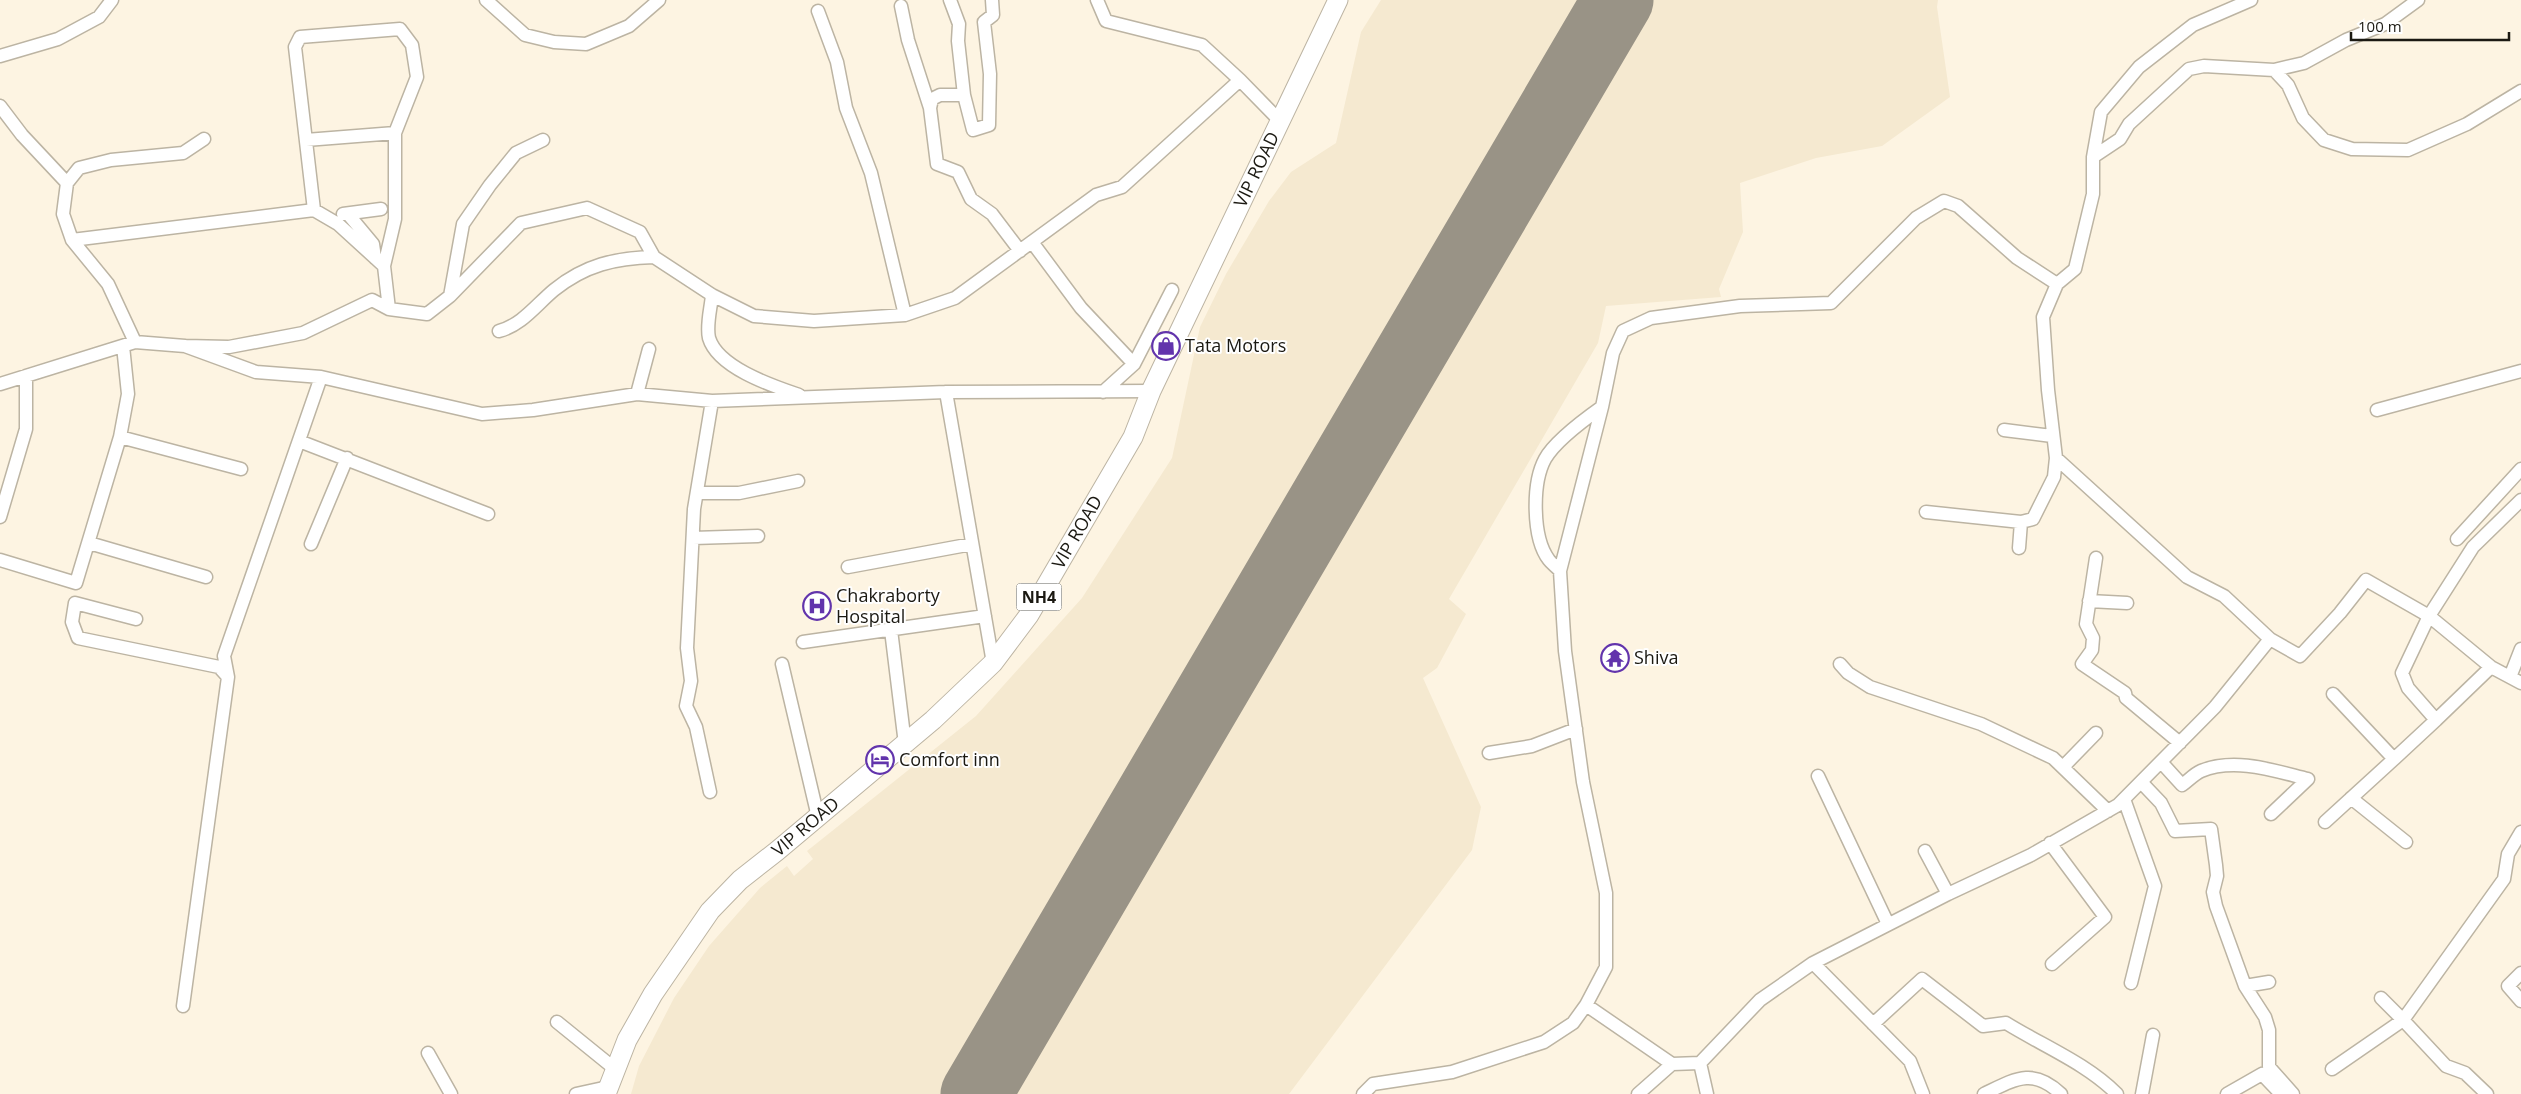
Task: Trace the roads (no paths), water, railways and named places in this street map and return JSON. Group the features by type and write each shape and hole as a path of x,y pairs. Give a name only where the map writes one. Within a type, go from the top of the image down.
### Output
{"highway":[{"name":"VIP ROAD","path":"607,1091 627,1040 652,994 710,911 740,880 905,744 993,663 1029,615 1133,438 1151,391 1338,0"}],"street":[{"path":"0,56 58,39 99,18 112,0"},
{"path":"486,0 525,35 554,42 586,44 629,26 660,0"},
{"path":"950,0 958,24 964,95 973,130 989,125 990,74 984,22 993,15 992,0"},
{"path":"1097,0 1106,21 1202,45 1281,122"},
{"path":"1926,512 2021,522 2033,518 2054,477 2056,458 2052,436 2043,317 2057,284 2075,269 2093,194 2093,157 2101,112 2139,67 2193,25 2251,0"},
{"path":"2093,157 2120,139 2128,124 2189,69 2204,66 2274,70 2304,63 2346,40 2385,24 2418,0"},
{"path":"901,6 908,40 930,108 937,164 958,172 971,200 992,214 1020,251"},
{"path":"818,11 837,62 846,108 871,173 905,315"},
{"path":"314,210 295,47 300,37 400,29 412,45 417,78 395,133 396,219 379,262"},
{"path":"2274,70 2288,85 2303,118 2324,140 2352,149 2408,150 2467,124 2521,91"},
{"path":"0,384 129,344 229,347 303,333 372,300 389,309 427,314 450,296 521,223 587,208 640,232 654,257 712,295 754,316 814,322 905,315 955,298 1096,195 1122,187 1240,80"},
{"path":"930,108 932,99 940,95 964,95"},
{"path":"0,106 22,135 67,183"},
{"path":"306,140 395,133"},
{"path":"0,560 76,583 120,437 128,394 129,344 108,284 72,240 63,214 67,183 79,168 111,160 183,153 204,139"},
{"path":"450,296 463,224 490,185 516,153 543,140"},
{"path":"1363,1094 1373,1084 1452,1072 1544,1042 1573,1023 1586,1005 1606,967 1606,893 1583,782 1565,651 1560,571 1602,407 1613,353 1623,331 1651,318 1740,306 1831,303 1916,218 1944,201 1958,206 2017,258 2057,284"},
{"path":"381,209 343,214 373,244 379,262 389,309"},
{"path":"72,240 314,210 338,224 379,262"},
{"path":"1032,242 1081,308 1134,364"},
{"path":"499,331 512,327 555,289 590,267 622,258 654,257"},
{"path":"1104,392 1134,364 1172,290"},
{"path":"712,295 709,338 720,355 758,381 806,398"},
{"path":"185,346 256,372 321,377 482,414 533,410 637,394 712,401 946,392 1151,391"},
{"path":"637,394 650,349"},
{"path":"2378,410 2521,371"},
{"path":"0,517 26,429 26,376"},
{"path":"183,1006 228,677 224,656 321,377"},
{"path":"946,392 993,663"},
{"path":"710,792 696,727 686,706 691,680 687,648 693,538 697,493 712,401"},
{"path":"1560,571 1548,559 1537,529 1536,491 1545,459 1572,429 1602,407"},
{"path":"2004,430 2052,436"},
{"path":"120,437 242,469"},
{"path":"299,441 488,514"},
{"path":"311,544 347,458"},
{"path":"2056,458 2187,577 2224,596 2270,639 2300,656 2340,613 2366,580 2429,616 2491,668 2515,680 2521,649"},
{"path":"2457,539 2521,469"},
{"path":"697,493 739,493 798,481"},
{"path":"2436,720 2408,688 2402,673 2429,616 2473,547 2521,500"},
{"path":"2019,548 2021,522"},
{"path":"693,538 758,536"},
{"path":"89,543 206,577"},
{"path":"848,567 972,544"},
{"path":"2096,558 2086,624 2093,638 2092,650 2082,664 2126,693 2126,698 2180,743"},
{"path":"2089,601 2127,603"},
{"path":"136,619 75,603 72,622 78,638 219,667 228,677"},
{"path":"803,642 985,616"},
{"path":"891,630 905,744"},
{"path":"1586,1005 1672,1064 1700,1063 1760,1000 1814,963 2050,843 2108,811 2124,799 2215,708 2270,639"},
{"path":"782,664 818,817"},
{"path":"1840,664 1870,687 1981,724 2053,758 2108,811"},
{"path":"2326,822 2491,668"},
{"path":"2333,694 2394,759"},
{"path":"1489,753 1532,746 1576,729"},
{"path":"2063,767 2096,733"},
{"path":"2161,762 2182,785 2200,771 2228,765 2262,768 2308,779 2271,814"},
{"path":"1818,776 1888,924"},
{"path":"2141,782 2161,803 2175,831 2210,829 2217,876 2213,892 2245,986 2265,1017 2269,1030 2269,1067 2293,1094"},
{"path":"2351,798 2406,842"},
{"path":"2124,799 2155,886 2131,984"},
{"path":"2332,1069 2402,1020 2504,879 2508,854 2521,832"},
{"path":"2050,843 2105,918 2052,964"},
{"path":"1925,851 1948,894"},
{"path":"1814,963 1910,1061 1923,1094"},
{"path":"2521,972 2508,986 2521,1001"},
{"path":"1873,1024 1922,979 1983,1026 2006,1023 2035,1041 2072,1060 2106,1083 2117,1094"},
{"path":"2245,986 2269,982"},
{"path":"2381,998 2446,1066 2465,1073 2487,1094"},
{"path":"557,1022 615,1070"},
{"path":"2142,1094 2153,1035"},
{"path":"428,1053 451,1094"},
{"path":"1700,1063 1707,1094"},
{"path":"1638,1094 1672,1064"},
{"path":"2228,1094 2262,1074 2281,1094"},
{"path":"1984,1094 2028,1077 2049,1082 2061,1094"},
{"path":"576,1094 607,1091"}],"place":[{"name":"Tata Motors","path":"1166,346"},
{"name":"Chakraborty Hospital","path":"817,606"},
{"name":"Shiva","path":"1615,658"},
{"name":"Comfort inn","path":"880,760"}]}
